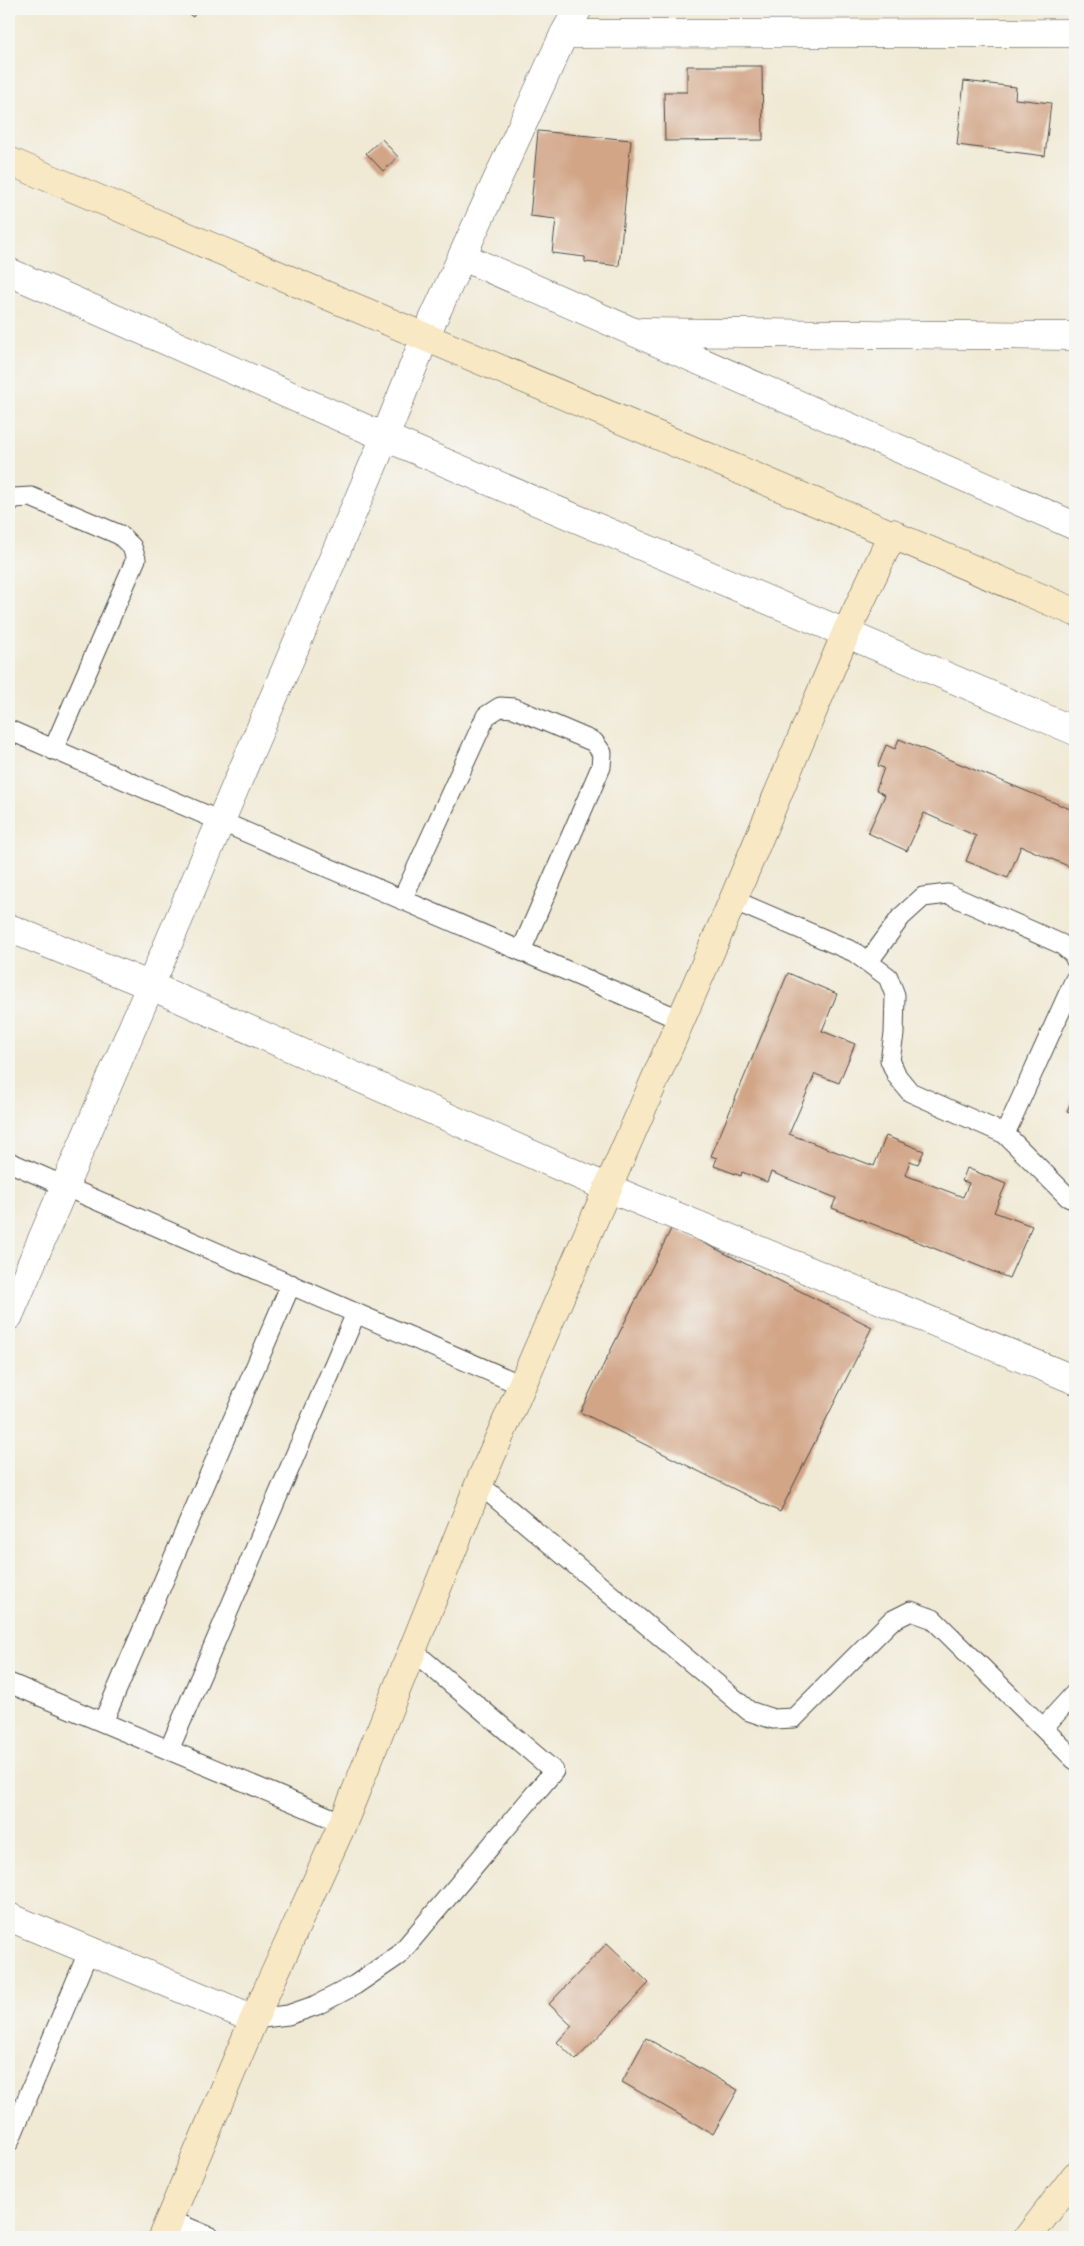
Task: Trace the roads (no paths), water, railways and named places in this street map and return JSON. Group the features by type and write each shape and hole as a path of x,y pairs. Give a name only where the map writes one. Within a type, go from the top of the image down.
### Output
{"street":[{"path":"9,1316 385,437 425,337 564,34 578,9"},
{"path":"564,34 1075,33"},
{"path":"9,161 893,533 1075,612"},
{"path":"462,257 1075,526"},
{"path":"9,272 385,437 1075,731"},
{"path":"630,332 1075,336"},
{"path":"166,2228 254,2019 343,1823 479,1484 521,1385 733,900 846,633 893,533"},
{"path":"9,928 151,986 608,1188 1075,1380"},
{"path":"9,1917 254,2019"},
{"path":"1028,2237 1075,2176"}],"lane":[{"path":"9,503 14,498 31,497 120,536 132,547 136,559 53,750"},
{"path":"402,900 486,716 500,707 514,708 594,742 602,753 601,767 521,951"},
{"path":"9,730 681,1020"},
{"path":"869,962 901,917 923,897 948,894 1061,944 1074,955 1075,959"},
{"path":"733,900 854,952 888,977 894,995 894,1034 890,1060 896,1076 910,1092 1005,1134 1068,1197 1075,1200"},
{"path":"1005,1134 1075,979"},
{"path":"9,1162 521,1385"},
{"path":"103,1722 291,1284"},
{"path":"169,1750 356,1313"},
{"path":"479,1484 749,1711 773,1719 794,1718 891,1621 911,1611 933,1619 1075,1760"},
{"path":"254,2019 288,2015 317,2005 355,1985 399,1955 554,1771 412,1650"},
{"path":"9,1683 343,1823"},
{"path":"1043,1728 1075,1693"},
{"path":"9,2142 90,1950"},
{"path":"166,2228 210,2237"}]}
